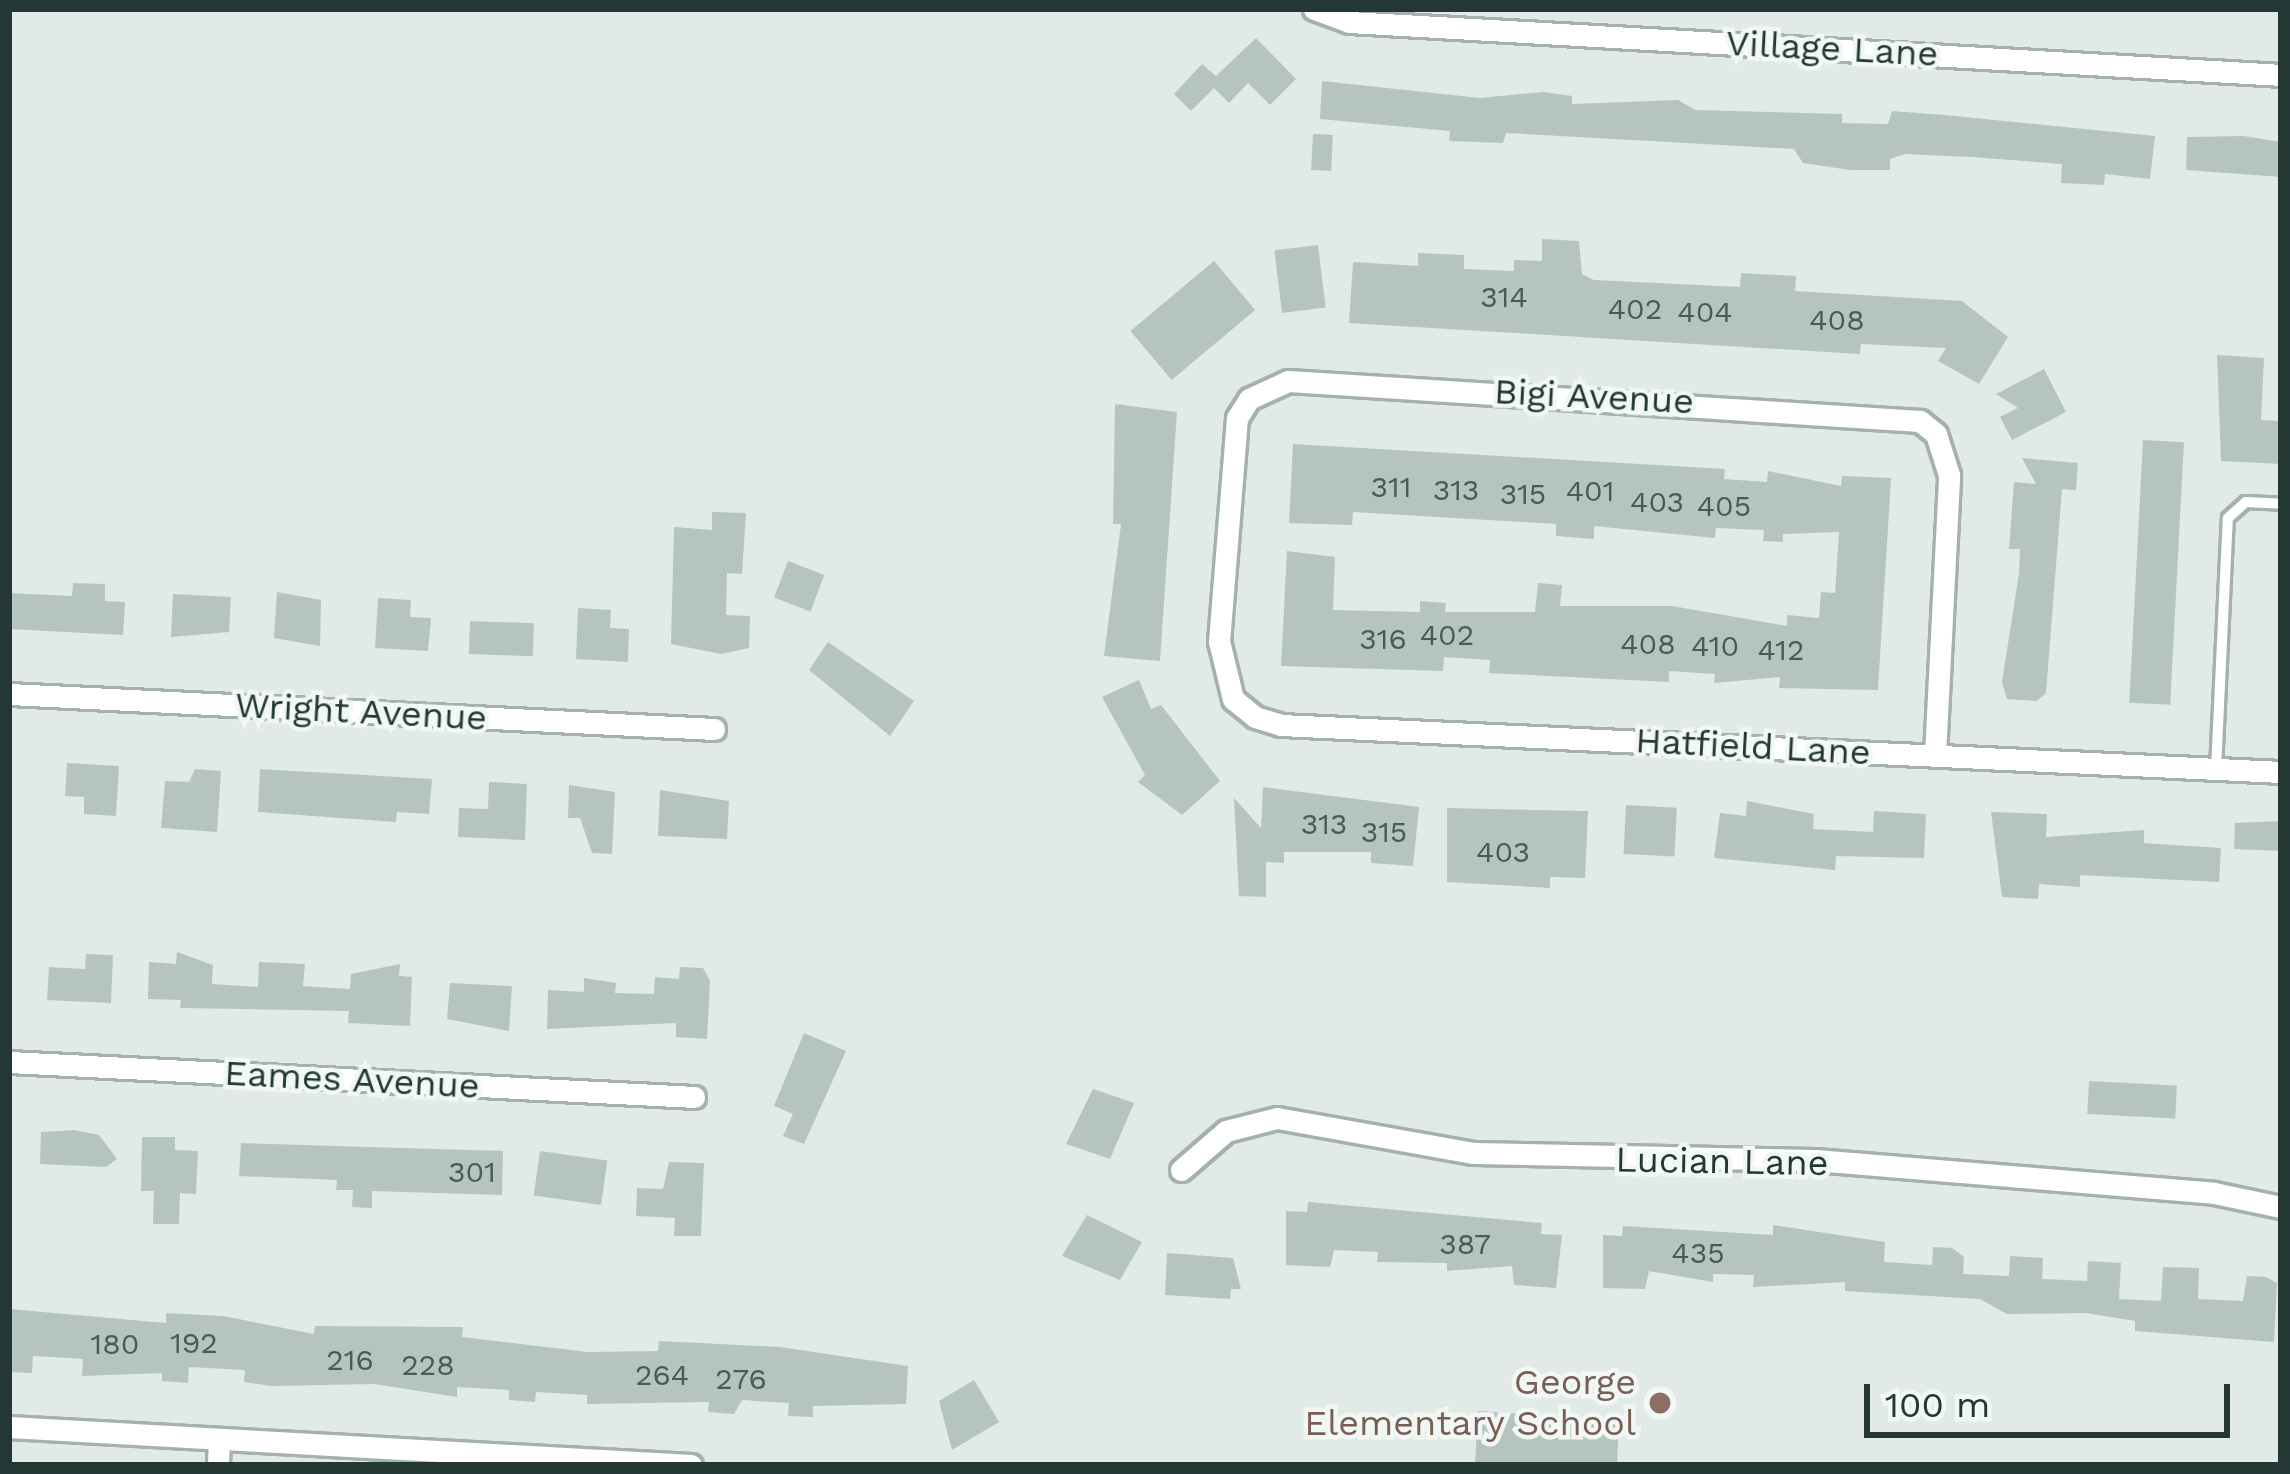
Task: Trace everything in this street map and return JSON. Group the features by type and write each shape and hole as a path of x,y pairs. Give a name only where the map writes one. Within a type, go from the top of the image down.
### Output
{"street":[{"name":"Village Lane","path":"1314,9 1348,22 2281,75"},
{"name":"Bigi Avenue","path":"1233,699 1220,619 1231,439 1250,400 1288,381 1901,413 1936,434 1949,475 1935,755"},
{"name":"Wright Avenue","path":"9,694 714,729"},
{"name":"Hatfield Lane","path":"1233,699 1281,725 2281,772"},
{"name":"Eames Avenue","path":"9,1062 694,1097"},
{"name":"Lucian Lane","path":"1180,1170 1226,1131 1277,1118 1474,1153 1815,1160 2214,1193 2281,1208"},
{"path":"9,1427 541,1461 691,1465"},
{"path":"218,1465 219,1439"}],"lane":[{"path":"2216,769 2228,518 2246,502 2281,504"}],"building":[{"path":"1256,38 1296,79 1270,105 1248,83 1229,103 1214,88 1191,111 1174,94 1202,64 1216,76"},
{"path":"1322,81 1480,98 1543,92 1572,96 1572,104 1678,100 1695,110 1842,114 1842,123 1888,124 1892,111 2155,136 2150,179 2105,174 2104,185 2061,183 2062,164 1971,157 1905,154 1890,159 1890,170 1850,170 1803,163 1794,149 1506,133 1503,143 1449,141 1450,131 1320,119"},
{"path":"1313,134 1333,135 1331,171 1311,170"},
{"path":"2244,136 2281,142 2281,177 2186,170 2187,137"},
{"path":"1542,239 1579,241 1582,274 1594,280 1740,287 1741,273 1796,276 1795,291 1962,301 2008,337 1979,384 1938,361 1946,348 1861,344 1860,354 1349,323 1353,262 1418,266 1418,253 1464,255 1464,269 1514,271 1514,260 1542,261"},
{"path":"1318,245 1326,308 1282,313 1274,250"},
{"path":"1214,261 1255,310 1172,380 1131,331"},
{"path":"2217,355 2264,358 2261,420 2281,421 2281,464 2221,461"},
{"path":"2044,369 2066,412 2012,440 2000,417 2018,408 1996,394"},
{"path":"1115,404 1177,412 1160,661 1104,656 1121,524 1113,524"},
{"path":"2143,440 2184,442 2170,705 2129,703"},
{"path":"1293,444 1725,469 1724,479 1767,482 1768,471 1841,486 1842,476 1891,478 1878,690 1779,688 1780,677 1714,683 1715,674 1669,671 1669,682 1489,673 1490,660 1444,657 1443,671 1281,666 1287,551 1335,557 1333,610 1420,612 1420,601 1446,603 1445,612 1535,612 1538,583 1562,585 1560,606 1672,606 1787,626 1787,615 1819,618 1821,592 1835,593 1839,532 1783,534 1783,542 1763,541 1764,530 1716,528 1715,538 1594,526 1594,539 1556,536 1556,524 1353,512 1352,525 1289,523"},
{"path":"2022,458 2078,463 2076,490 2062,489 2046,693 2037,701 2007,699 2002,682 2019,573 2020,549 2009,549 2014,482 2036,484"},
{"path":"712,512 746,513 742,574 727,573 726,615 750,616 749,648 721,654 671,644 674,527 712,530"},
{"path":"788,561 824,575 810,611 774,597"},
{"path":"73,583 105,584 105,601 125,602 123,635 9,629 9,593 72,596"},
{"path":"277,592 321,600 320,646 274,638"},
{"path":"173,594 231,597 229,632 171,637"},
{"path":"378,598 411,600 410,617 431,618 428,651 375,648"},
{"path":"578,608 611,610 610,628 629,629 628,662 576,659"},
{"path":"470,621 534,623 533,656 469,654"},
{"path":"828,642 914,701 890,736 809,670"},
{"path":"1139,680 1151,709 1161,705 1220,781 1182,815 1138,782 1145,775 1102,697"},
{"path":"67,763 119,766 116,816 84,814 84,797 65,796"},
{"path":"195,769 221,771 217,832 161,828 165,781 189,782"},
{"path":"260,769 432,779 429,814 397,812 396,822 258,812"},
{"path":"489,782 527,784 525,840 458,837 459,808 488,809"},
{"path":"569,785 615,792 612,854 592,853 580,818 568,818"},
{"path":"1263,787 1419,807 1413,866 1371,863 1371,852 1284,852 1284,863 1266,862 1266,897 1239,896 1234,798 1261,828"},
{"path":"660,790 729,801 727,839 658,836"},
{"path":"1747,801 1814,814 1813,829 1873,832 1874,811 1926,814 1924,858 1836,856 1835,870 1714,858 1720,813 1746,816"},
{"path":"1626,805 1677,808 1674,857 1623,854"},
{"path":"1447,808 1588,811 1585,878 1550,877 1550,888 1447,882"},
{"path":"1991,812 2047,814 2046,837 2144,830 2144,843 2221,848 2219,882 2080,875 2080,887 2039,884 2038,899 2002,897"},
{"path":"2281,821 2281,851 2234,849 2235,823"},
{"path":"177,952 213,965 212,984 258,987 259,962 305,964 303,986 350,989 351,974 400,964 399,976 412,977 410,1026 348,1023 349,1011 180,1008 181,1000 148,999 149,962 176,964"},
{"path":"86,954 113,955 111,1003 47,1000 49,967 85,969"},
{"path":"680,967 703,968 710,981 707,1039 676,1037 676,1023 547,1029 548,990 584,992 584,978 616,983 615,993 654,994 655,977 679,979"},
{"path":"450,983 512,986 509,1031 447,1019"},
{"path":"804,1033 846,1051 804,1144 783,1136 793,1114 774,1106"},
{"path":"2089,1081 2177,1086 2175,1119 2087,1114"},
{"path":"1093,1089 1134,1103 1110,1159 1066,1144"},
{"path":"74,1130 99,1135 117,1159 106,1167 40,1164 41,1132"},
{"path":"142,1137 175,1137 175,1150 198,1151 196,1194 180,1193 179,1224 153,1224 154,1191 141,1191"},
{"path":"241,1143 503,1151 502,1195 372,1191 372,1208 352,1207 353,1190 336,1190 337,1180 239,1176"},
{"path":"540,1151 607,1160 601,1205 534,1196"},
{"path":"669,1162 704,1163 701,1236 674,1236 675,1218 636,1216 637,1188 663,1189"},
{"path":"1308,1202 1542,1223 1541,1234 1562,1235 1556,1288 1514,1285 1512,1266 1447,1271 1447,1263 1377,1262 1378,1252 1334,1250 1330,1267 1286,1265 1286,1211 1307,1212"},
{"path":"1087,1215 1142,1242 1120,1280 1062,1256"},
{"path":"1773,1225 1885,1242 1884,1262 1932,1265 1933,1247 1952,1248 1964,1257 1963,1274 2009,1276 2010,1256 2043,1258 2042,1279 2087,1281 2088,1261 2121,1263 2119,1299 2161,1301 2163,1267 2199,1268 2198,1299 2243,1301 2247,1276 2266,1277 2277,1283 2274,1342 2135,1331 2135,1321 2086,1313 2007,1314 1980,1299 1845,1291 1845,1282 1753,1287 1754,1275 1713,1274 1713,1282 1649,1271 1645,1289 1603,1288 1603,1235 1622,1236 1623,1226 1773,1235"},
{"path":"1167,1253 1233,1258 1241,1289 1231,1289 1230,1299 1165,1295"},
{"path":"9,1309 166,1323 166,1313 223,1316 314,1334 315,1326 463,1327 462,1337 588,1352 658,1351 659,1341 780,1347 908,1366 906,1404 813,1406 813,1417 788,1416 789,1403 742,1400 734,1414 708,1412 709,1402 587,1404 587,1395 536,1392 535,1402 509,1400 509,1390 457,1387 457,1397 374,1384 271,1386 244,1382 245,1370 189,1367 188,1383 162,1381 162,1373 82,1376 83,1359 33,1356 32,1373 9,1372"},
{"path":"974,1380 999,1422 952,1450 939,1401"},
{"path":"1478,1411 1619,1420 1617,1465 1475,1465"}],"place":[{"name":"George Elementary School","path":"1660,1403"}]}
